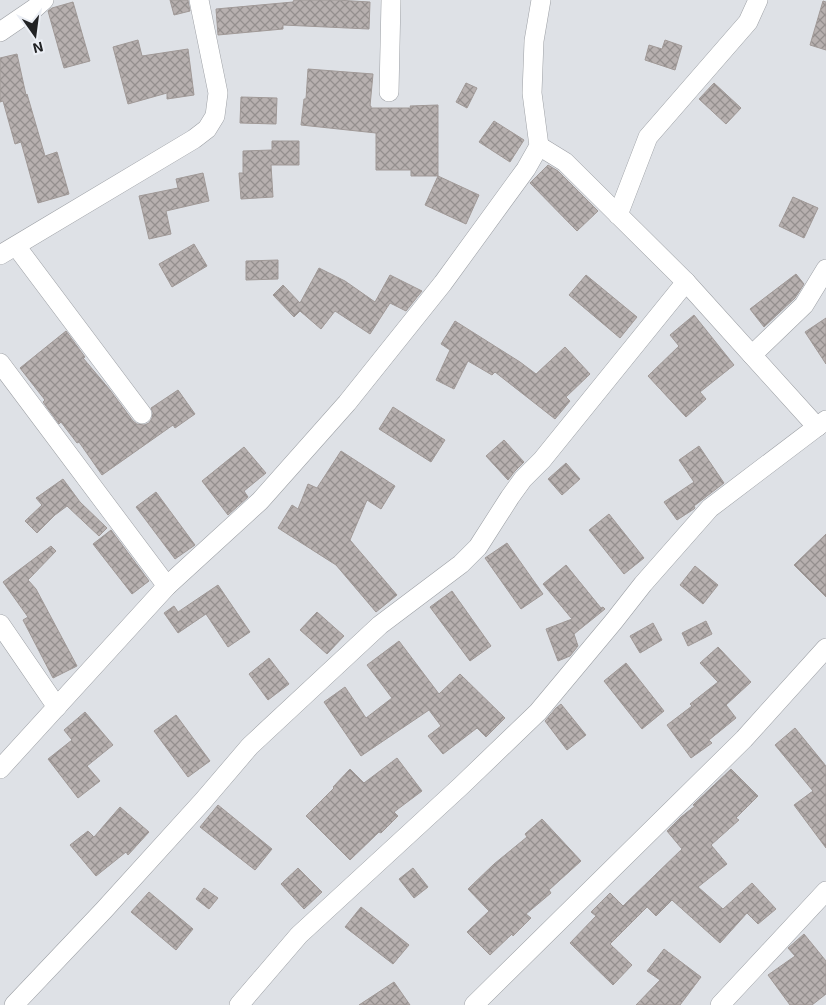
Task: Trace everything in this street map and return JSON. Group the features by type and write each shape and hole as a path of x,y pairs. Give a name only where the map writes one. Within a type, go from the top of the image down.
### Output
{"street":[{"path":"0,32 44,0"},
{"path":"142,414 8,250 194,140 207,130 215,116 218,92 199,0"},
{"path":"389,92 391,0"},
{"path":"0,769 167,586 260,501 347,403 443,283 526,169 539,146 532,93 534,41 541,0"},
{"path":"618,215 648,137 748,22 758,0"},
{"path":"239,1005 299,935 461,786 538,712 643,584 710,508 821,424 752,355 686,282 565,162 539,146"},
{"path":"752,355 804,305 826,269"},
{"path":"14,1005 203,801 250,746 380,625 461,564 478,547 523,479 542,460 686,282"},
{"path":"0,362 167,586"},
{"path":"0,624 57,707"},
{"path":"474,1005 744,739 826,648"},
{"path":"720,1005 826,891"}],"building":[{"path":"170,0 188,0 190,11 174,15"},
{"path":"294,0 370,2 369,29 283,25 283,29 218,35 216,9 293,2"},
{"path":"823,1 826,2 826,50 810,45"},
{"path":"73,2 90,61 64,68 48,11"},
{"path":"138,40 142,56 188,49 194,95 167,99 167,93 128,104 113,47"},
{"path":"665,40 682,46 675,70 645,60 649,45 662,49"},
{"path":"17,54 26,95 45,156 57,152 69,194 38,203 21,142 15,144 3,101 0,102 0,58"},
{"path":"308,69 373,74 371,108 411,108 410,106 438,105 438,176 411,176 411,170 376,170 376,133 301,125 304,99 306,99"},
{"path":"466,83 477,88 467,108 456,102"},
{"path":"714,83 741,108 726,124 699,99"},
{"path":"241,97 277,98 276,124 240,123"},
{"path":"494,121 524,140 510,162 479,142"},
{"path":"272,141 299,141 299,165 271,165 273,197 241,199 239,173 243,173 243,151 272,150"},
{"path":"548,165 558,171 598,211 577,231 530,183"},
{"path":"203,173 209,201 166,211 171,234 149,239 139,196 178,188 176,179"},
{"path":"438,176 479,195 466,224 425,205"},
{"path":"793,197 818,208 804,238 779,226"},
{"path":"194,244 207,266 172,287 159,264"},
{"path":"278,260 278,279 246,280 246,261"},
{"path":"319,268 345,281 375,302 390,275 422,291 406,311 390,303 370,334 335,311 321,329 300,311 294,317 273,295 283,285 300,303"},
{"path":"796,274 804,284 795,298 764,327 750,309"},
{"path":"586,275 637,317 620,338 569,295"},
{"path":"694,315 734,365 700,392 706,399 686,417 648,376 679,346 670,335"},
{"path":"826,318 826,364 805,332"},
{"path":"455,321 536,374 565,347 590,374 566,397 570,401 555,419 495,372 492,375 468,361 454,389 436,380 450,350 441,344"},
{"path":"66,331 85,357 83,358 137,424 144,425 149,423 153,413 151,408 178,390 195,414 175,428 173,425 102,475 79,442 77,443 61,422 59,424 43,402 45,400 20,368"},
{"path":"393,407 445,440 431,462 379,429"},
{"path":"504,440 524,462 508,480 486,456"},
{"path":"699,446 724,483 694,506 694,509 677,520 664,502 694,482 679,460"},
{"path":"244,447 266,473 244,491 248,497 228,515 202,481"},
{"path":"341,451 395,486 381,509 367,500 350,540 397,595 376,612 336,565 278,528 292,505 298,509 308,484 317,488"},
{"path":"566,463 580,479 562,495 548,479"},
{"path":"63,479 80,502 107,528 99,536 67,506 37,533 25,521 42,505 36,498"},
{"path":"156,492 195,545 175,559 136,507"},
{"path":"609,514 644,558 624,574 589,530"},
{"path":"111,530 149,581 132,594 93,544"},
{"path":"826,534 826,597 794,565"},
{"path":"507,543 543,594 521,609 485,558"},
{"path":"51,546 56,551 28,580 36,589 77,666 53,678 23,620 28,617 3,582"},
{"path":"566,565 601,608 605,609 574,634 578,646 570,656 558,661 546,629 572,619 543,584"},
{"path":"695,566 718,585 703,604 680,585"},
{"path":"218,585 250,632 228,647 206,614 178,633 164,613 174,606 178,612"},
{"path":"452,591 491,646 470,661 430,607"},
{"path":"317,612 344,636 327,654 300,630"},
{"path":"706,621 712,634 688,646 682,633"},
{"path":"653,623 662,640 640,653 630,636"},
{"path":"399,641 439,694 460,674 505,718 486,737 477,728 443,754 428,736 441,726 429,710 361,756 324,702 345,687 366,718 392,698 367,665"},
{"path":"718,647 751,682 726,705 736,718 709,740 712,743 691,758 667,725 692,706 690,704 718,682 700,663"},
{"path":"269,658 289,684 268,700 249,674"},
{"path":"626,663 664,711 642,729 604,681"},
{"path":"561,704 586,735 567,750 545,721"},
{"path":"85,712 113,745 87,766 100,781 78,798 48,759 72,740 64,730"},
{"path":"176,715 210,761 188,777 154,731"},
{"path":"795,728 826,766 826,848 794,805 813,791 775,745"},
{"path":"397,758 422,791 394,812 398,816 350,860 306,816 350,769 364,783"},
{"path":"731,769 758,796 736,818 739,820 711,845 727,864 698,887 723,909 752,883 776,909 758,924 747,913 720,943 672,900 656,916 647,907 610,944 632,965 613,985 570,943 596,916 591,912 610,893 623,906 682,849 667,831 695,806 693,805"},
{"path":"218,805 272,849 255,870 200,827"},
{"path":"120,807 149,832 128,855 126,852 96,876 70,845 88,831 94,837"},
{"path":"542,819 581,861 549,890 551,893 526,914 531,918 490,955 467,932 489,911 468,889 494,864 527,837 525,834"},
{"path":"298,868 322,892 304,909 281,884"},
{"path":"413,868 428,887 414,898 399,879"},
{"path":"204,888 218,898 209,909 196,899"},
{"path":"149,892 193,929 176,950 131,912"},
{"path":"361,907 409,945 393,964 345,927"},
{"path":"804,934 826,961 826,994 812,1005 790,1005 768,975 795,956 788,948"},
{"path":"664,949 701,977 680,1005 636,1005 660,980 647,971"},
{"path":"394,982 410,1005 359,1005"}]}
